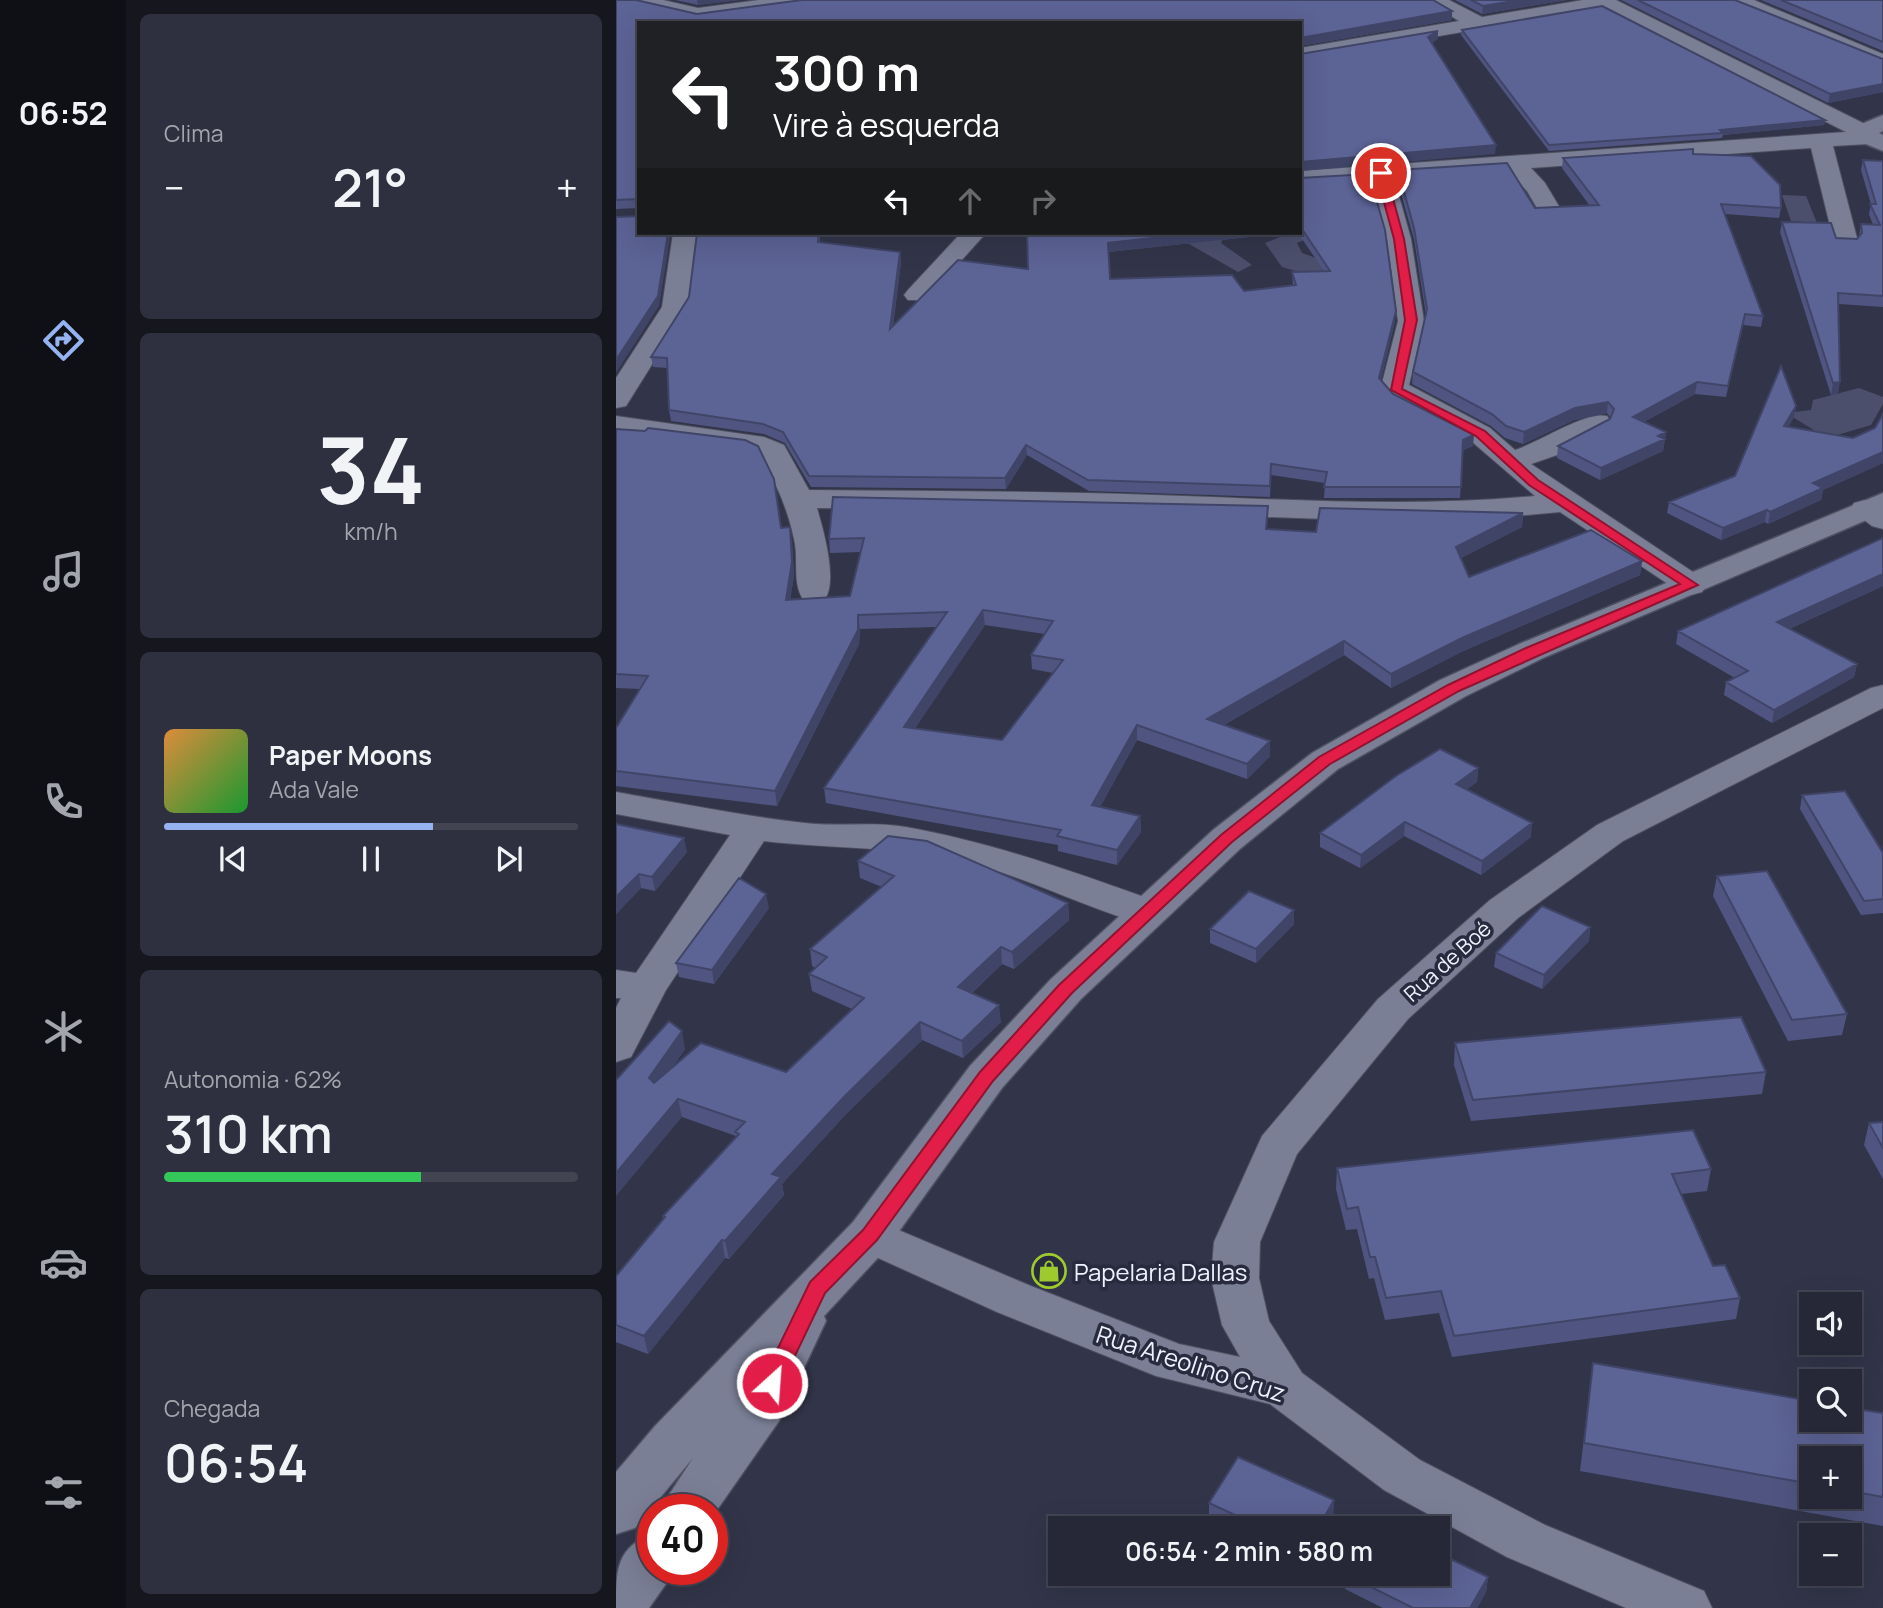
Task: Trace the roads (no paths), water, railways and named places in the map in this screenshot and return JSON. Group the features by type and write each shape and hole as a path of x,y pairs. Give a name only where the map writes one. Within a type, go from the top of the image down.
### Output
{"street":[{"path":"639,0 698,14 802,0"},
{"path":"1434,0 1482,25"},
{"path":"1738,0 1883,61"},
{"path":"1302,54 1482,25 1603,1 1815,106 1876,126"},
{"path":"1302,178 1820,139 1876,126"},
{"path":"1820,139 1846,242"},
{"path":"1514,163 1537,188 1548,208"},
{"path":"1381,173 1399,239 1411,320 1395,387 1404,396 1480,434 1533,482 1691,585"},
{"path":"616,400 675,306 685,235"},
{"path":"916,295 972,235"},
{"path":"1510,462 1550,447 1597,422"},
{"path":"616,425 754,443 774,451 799,499 811,543 814,592"},
{"path":"799,499 1067,501 1383,512 1460,512 1566,502"},
{"path":"616,1511 674,1442 870,1235 986,1077 1066,989 1227,839 1325,761 1453,688 1531,651 1877,511"},
{"name":"Rua de Boé","path":"1284,1387 1246,1325 1235,1278 1237,1242 1278,1147 1393,1009 1504,909 1610,833 1883,695"},
{"path":"616,803 754,828 808,835 902,838 972,852 1030,869 1147,912"},
{"path":"616,1047 631,986 754,828"},
{"name":"Rua Areolino Cruz","path":"870,1235 1026,1304 1173,1362 1284,1387 1402,1475 1526,1541 1685,1608"},
{"path":"697,1494 760,1406 817,1288"},
{"path":"616,1608 637,1579"}],"place":[{"name":"Papelaria Dallas","path":"1049,1271"}]}
